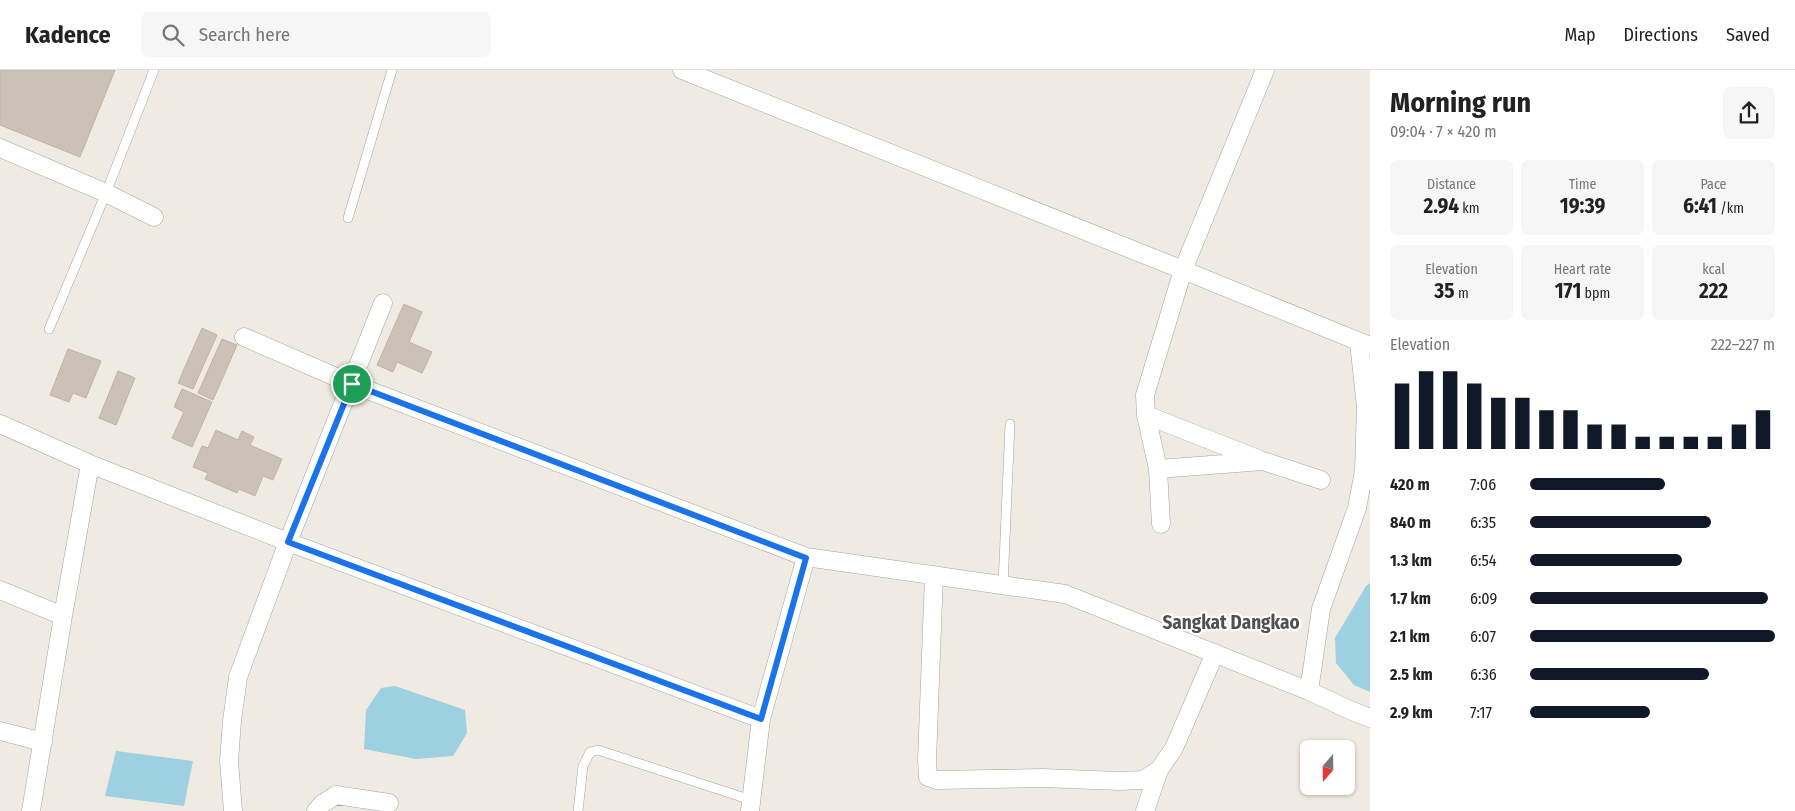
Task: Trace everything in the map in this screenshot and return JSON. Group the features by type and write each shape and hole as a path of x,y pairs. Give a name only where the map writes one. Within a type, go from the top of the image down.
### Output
{"street":[{"path":"1162,524 1158,469 1146,415 1145,395 1183,270 1265,70"},
{"path":"688,71 1365,344 1364,471 1357,508 1321,609 1309,691"},
{"path":"0,148 106,193 154,217"},
{"path":"233,811 229,761 238,677 288,542 383,303"},
{"path":"244,337 352,384 806,558 1065,594 1309,691 1370,718"},
{"path":"1146,415 1263,461 1321,480"},
{"path":"0,424 90,464 288,542 761,719"},
{"path":"1158,469 1263,461"},
{"path":"31,811 90,464"},
{"path":"751,806 761,719 806,558"},
{"path":"934,575 927,760 928,777 937,780 1042,778 1119,781 1143,780 1159,770"},
{"path":"0,590 63,616"},
{"path":"1145,811 1159,770 1174,748 1215,653"},
{"path":"0,731 42,742"},
{"path":"316,811 322,804 336,795 389,803"}],"lane":[{"path":"49,329 106,193 154,70"},
{"path":"348,218 392,70"},
{"path":"1003,585 1010,424"},
{"path":"578,811 583,766 590,752 598,750 751,806"}],"water":[{"path":"1370,583 1370,692 1354,685 1336,663 1335,638 1366,586"},
{"path":"395,686 465,710 467,733 453,756 416,759 364,749 366,710 381,688"},
{"path":"116,751 193,761 184,806 105,796"}],"building":[{"path":"0,70 115,70 80,157 0,125"},
{"path":"404,304 422,312 409,342 432,352 422,373 397,362 393,372 377,365"},
{"path":"202,328 217,335 193,389 178,383"},
{"path":"222,339 237,345 213,400 198,393"},
{"path":"68,349 101,361 86,398 73,393 69,402 50,395"},
{"path":"118,371 135,378 116,425 99,418"},
{"path":"182,389 212,402 192,447 172,438 184,412 174,407"},
{"path":"216,430 238,440 242,431 254,437 250,445 282,459 273,480 263,476 255,496 239,489 237,493 205,479 208,473 193,467 202,446 208,448"}],"district":[{"name":"Sangkat Dangkao","path":"1231,622"}],"route":[{"path":"352,384 806,558 761,719 288,542 352,384"}]}
